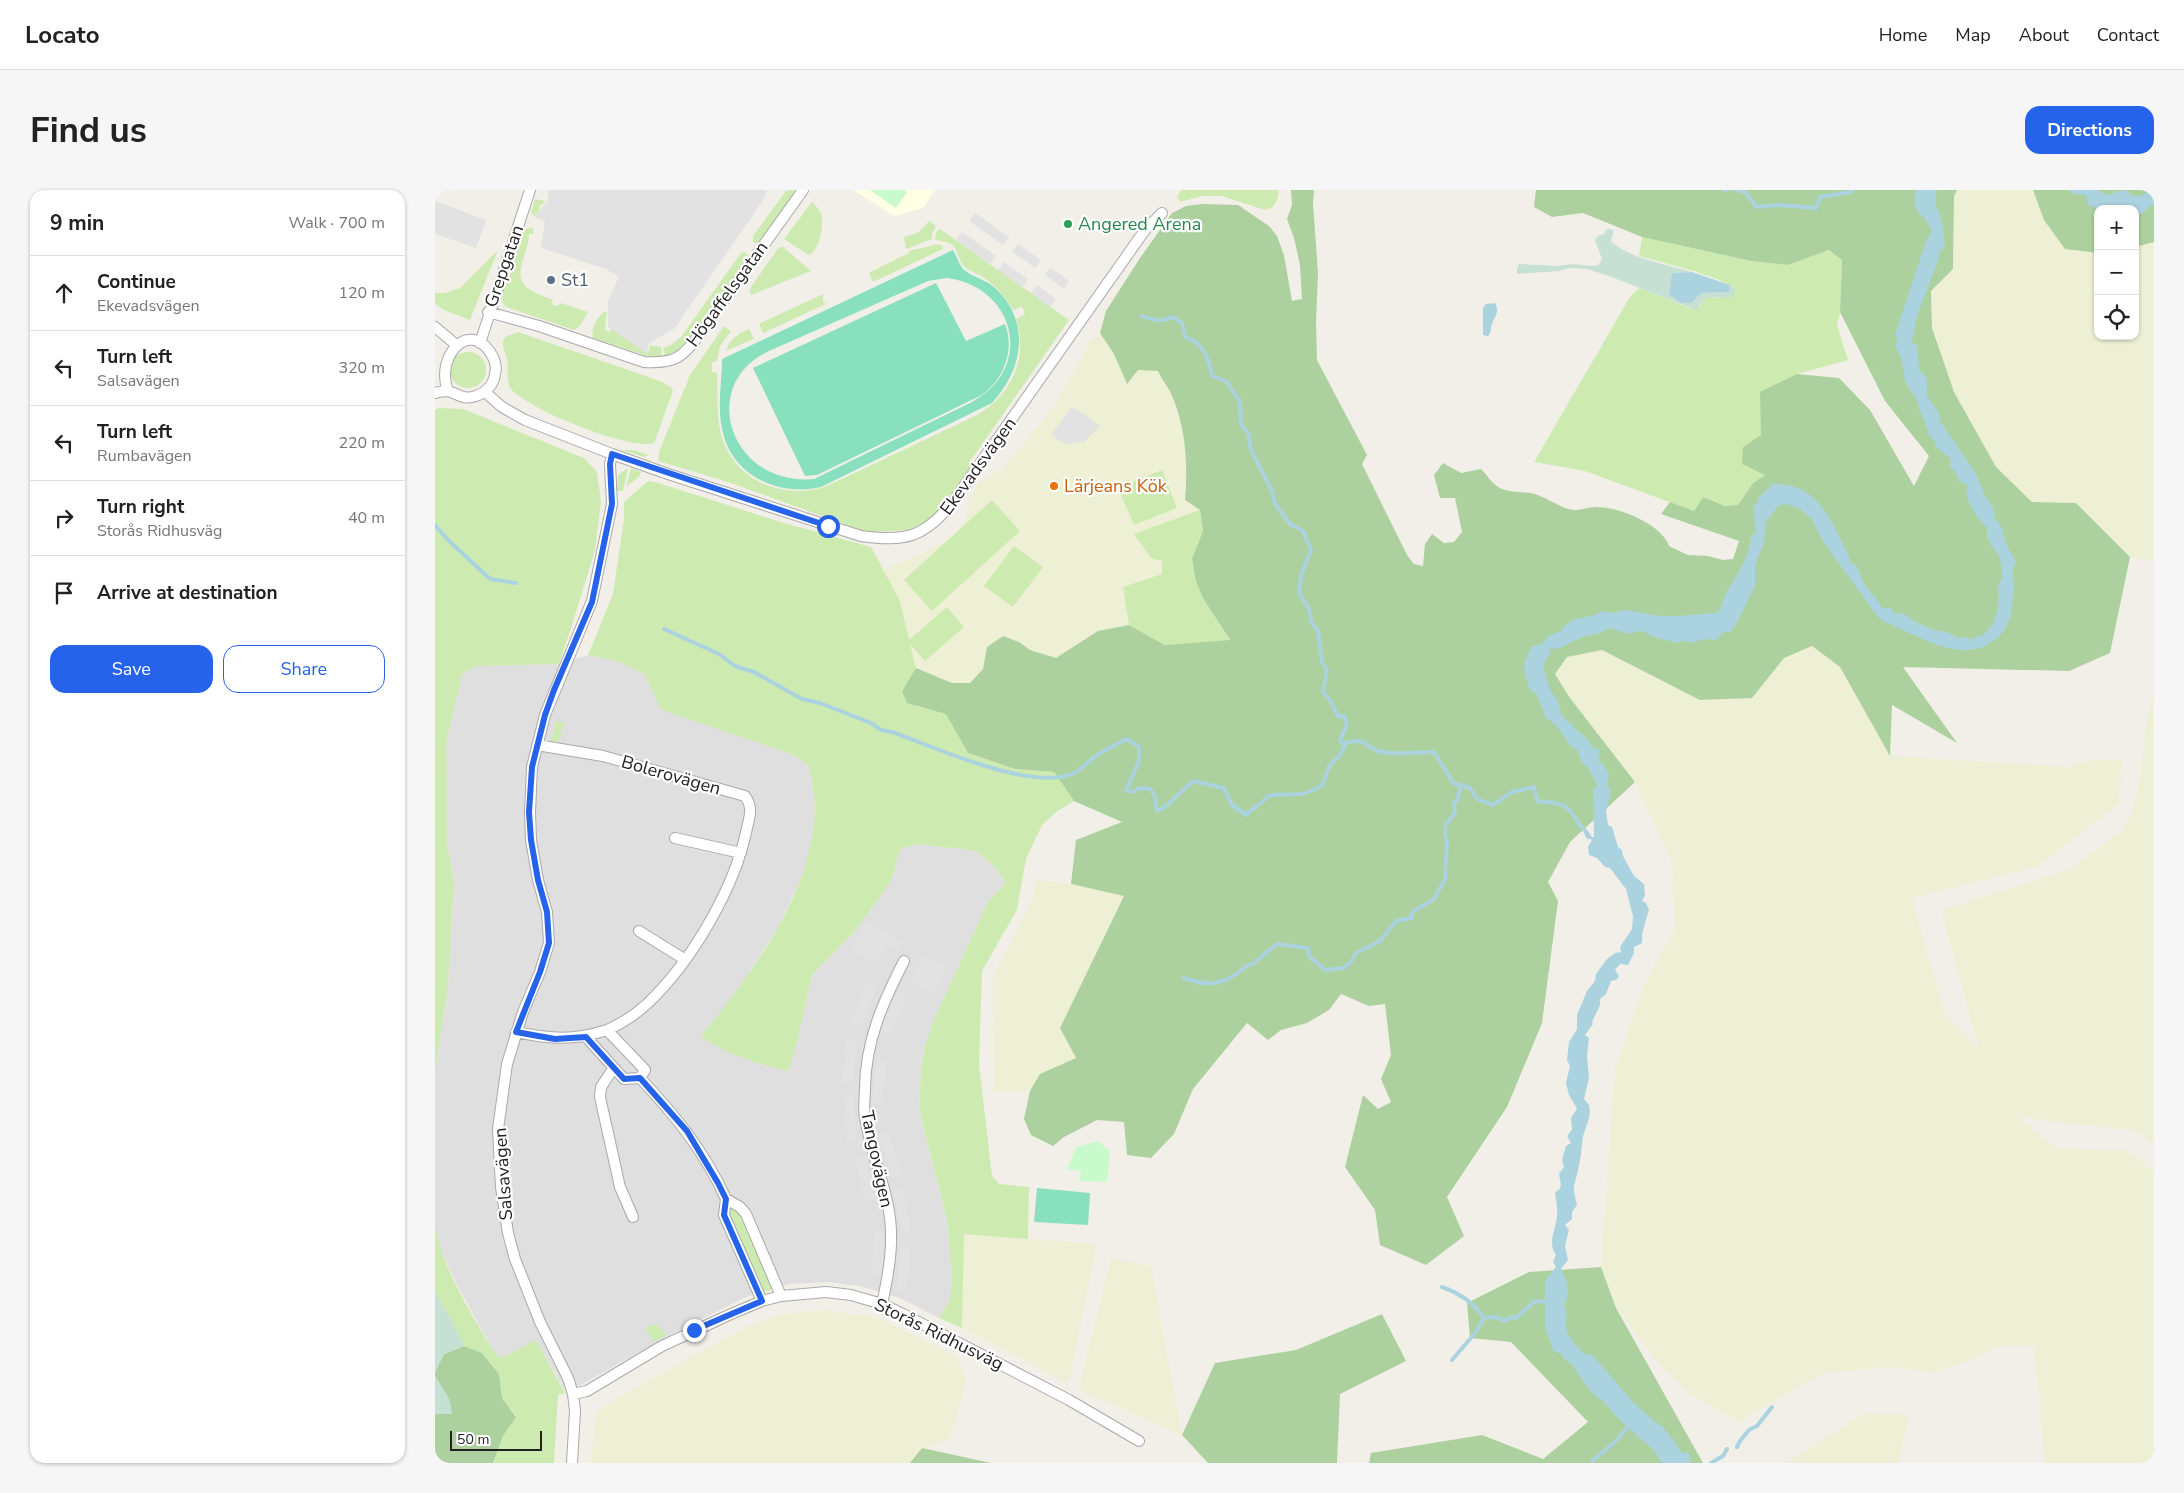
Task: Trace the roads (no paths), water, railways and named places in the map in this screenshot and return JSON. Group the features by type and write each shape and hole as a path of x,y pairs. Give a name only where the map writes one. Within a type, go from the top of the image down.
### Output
{"street":[{"name":"Grepgatan","path":"479,343 530,190"},
{"name":"Högaffelsgatan","path":"488,312 539,326 609,352 644,362 661,364 671,361 685,352 703,330 803,190"},
{"name":"Ekevadsvägen","path":"485,392 502,407 525,420 677,477 861,536 880,538 915,535 939,519 953,502 1145,230 1162,213"},
{"path":"435,327 454,343"},
{"path":"467,340 479,343 488,349 493,357 496,366 495,376 485,392 470,398 462,398 448,391 439,378 437,360 454,343 467,340"},
{"path":"435,393 448,391"},
{"name":"Salsavägen","path":"573,1394 568,1378 540,1322 521,1278 505,1217 499,1170 498,1128 507,1064 516,1032 543,964 549,943 547,912 538,880 531,840 530,784 537,745 554,690 592,602 612,504 610,464 612,454"},
{"name":"Bolerovägen","path":"516,1032 558,1039 586,1037 623,1024 649,1002 684,959 709,921 730,881 741,853 751,809 745,796 603,756 537,745"},
{"path":"675,838 741,853"},
{"path":"639,932 684,959"},
{"name":"Tangovägen","path":"882,1304 891,1254 891,1228 887,1198 865,1116 865,1070 876,1022 905,961"},
{"path":"607,1030 645,1070 640,1078"},
{"path":"586,1037 624,1079 640,1078"},
{"path":"613,1069 601,1087 600,1097 620,1187 633,1217"},
{"path":"640,1078 687,1131 702,1154 726,1199 740,1207 746,1214 781,1296"},
{"path":"726,1199 724,1215 762,1301"},
{"name":"Storås Ridhusväg","path":"573,1394 587,1391 685,1334 762,1301 781,1296 826,1292 851,1295 882,1304 1069,1400 1139,1441"},
{"path":"572,1463 575,1411 573,1394"}],"water":[{"path":"1916,190 1937,190 1935,202 1942,222 1945,248 1940,251 1914,328 1912,343 1917,344 1919,369 1927,379 1927,396 1939,413 1941,423 1975,472 1986,498 1993,506 1995,518 2002,528 2006,544 2016,562 2013,573 2014,591 2011,614 2004,631 1996,639 1983,647 1969,650 1955,649 1941,646 1885,622 1878,617 1824,543 1811,518 1797,507 1785,504 1778,506 1766,522 1764,541 1755,566 1755,585 1737,623 1730,632 1723,632 1717,640 1705,639 1690,643 1685,640 1678,643 1650,636 1646,632 1639,631 1630,634 1609,628 1600,633 1583,637 1563,647 1549,649 1550,653 1543,666 1561,715 1590,742 1592,747 1600,750 1598,759 1608,773 1607,784 1611,792 1606,812 1608,825 1612,827 1618,847 1622,850 1623,856 1634,876 1644,884 1645,895 1642,901 1645,902 1649,909 1642,934 1642,943 1634,947 1634,953 1628,965 1620,964 1615,970 1619,976 1616,980 1611,981 1606,994 1600,999 1600,1005 1592,1022 1593,1024 1585,1035 1589,1038 1587,1056 1589,1078 1584,1099 1589,1105 1590,1115 1582,1139 1580,1160 1574,1186 1577,1205 1572,1212 1572,1219 1565,1225 1569,1230 1565,1246 1568,1260 1561,1269 1567,1287 1567,1297 1564,1306 1567,1315 1566,1326 1571,1339 1587,1356 1588,1360 1595,1367 1595,1371 1607,1384 1608,1393 1613,1396 1618,1393 1621,1394 1633,1407 1648,1416 1659,1426 1662,1425 1673,1443 1682,1453 1687,1452 1690,1455 1690,1463 1669,1463 1665,1458 1659,1456 1659,1448 1656,1447 1646,1431 1628,1424 1624,1417 1617,1415 1616,1410 1591,1392 1574,1367 1564,1359 1561,1353 1554,1352 1545,1328 1545,1281 1556,1267 1553,1262 1556,1255 1552,1246 1557,1213 1555,1192 1559,1190 1561,1185 1559,1174 1564,1167 1562,1160 1566,1146 1571,1143 1567,1136 1572,1130 1571,1118 1577,1109 1569,1095 1566,1083 1570,1066 1567,1060 1569,1042 1577,1029 1577,1015 1587,991 1607,959 1615,953 1621,952 1620,947 1632,929 1633,916 1626,889 1610,868 1605,867 1597,858 1589,855 1588,847 1592,840 1585,836 1585,834 1588,831 1594,837 1593,789 1598,786 1588,768 1581,761 1577,749 1571,747 1556,725 1546,718 1537,695 1529,688 1524,663 1532,646 1542,644 1576,619 1603,611 1611,613 1626,610 1659,616 1717,613 1745,560 1751,536 1756,533 1753,506 1757,504 1758,498 1773,484 1789,485 1802,490 1813,497 1821,506 1836,530 1849,556 1850,563 1856,565 1865,585 1882,608 1890,608 1895,614 1903,613 1922,625 1949,633 1956,638 1964,637 1970,639 1983,635 1993,624 1999,595 1997,586 2002,579 2000,558 1987,538 1987,527 1971,508 1967,495 1968,485 1960,482 1954,470 1950,467 1951,459 1936,447 1935,441 1929,436 1917,400 1906,383 1901,360 1895,346 1898,338 1895,335 1926,241 1932,231 1915,205"},
{"path":"2068,190 2098,190 2109,194 2124,190 2133,196 2137,196 2154,190 2154,205 2150,206 2143,213 2139,214 2139,205 2094,205 2094,207 2087,203 2086,195 2074,194"},
{"path":"1692,272 1730,285 1729,292 1701,293 1691,303 1681,303 1669,294 1672,273"},
{"path":"1495,303 1497,311 1490,333 1488,336 1483,335 1483,308 1486,304"}],"waterway":[{"path":"1737,190 1745,192 1757,207 1778,205 1816,208 1820,197 1851,192 1852,190"},
{"path":"1142,316 1153,320 1172,317 1182,323 1185,337 1201,347 1209,363 1212,376 1227,382 1240,402 1241,424 1248,433 1251,450 1272,491 1275,504 1290,524 1303,531 1311,550 1301,576 1299,593 1309,609 1312,624 1318,630 1322,662 1327,670 1323,692 1330,700 1338,716 1344,716 1347,723 1340,741 1345,745"},
{"path":"435,525 447,539 490,579 516,583"},
{"path":"664,629 719,654 735,666 754,672 802,699 820,703 871,723 881,730 892,732 982,765 1008,772 1032,777 1054,778 1072,774 1097,755 1127,739 1139,747 1139,761 1126,791 1133,792 1139,788 1150,789 1155,796 1157,811 1165,807 1193,781 1224,788 1232,805 1246,815 1270,795 1303,794 1318,788 1323,784 1329,766 1341,754 1346,743 1358,741 1388,753 1434,752 1453,783 1470,788 1477,799 1493,805 1512,792 1534,787 1537,801 1556,803 1565,807 1588,837"},
{"path":"1184,978 1202,983 1225,980 1248,965 1253,964 1277,944 1308,948 1309,956 1325,970 1344,968 1351,962 1356,953 1380,941 1396,921 1412,918 1412,912 1434,899 1445,879 1446,824 1455,813 1454,803 1457,801 1461,785"},
{"path":"1442,1287 1466,1299 1484,1318"},
{"path":"1484,1318 1495,1317 1504,1321 1512,1317 1516,1318 1535,1301 1550,1302"},
{"path":"1452,1360 1476,1332 1484,1318"},
{"path":"1587,1365 1626,1411 1662,1443 1675,1463"},
{"path":"1737,1447 1749,1430 1757,1426 1772,1407"},
{"path":"1592,1461 1616,1441 1634,1420"},
{"path":"1711,1463 1723,1456 1727,1449"}],"place":[{"name":"Angered Arena","path":"1068,224"},
{"name":"St1","path":"551,280"},
{"name":"Lärjeans Kök","path":"1054,486"}]}
